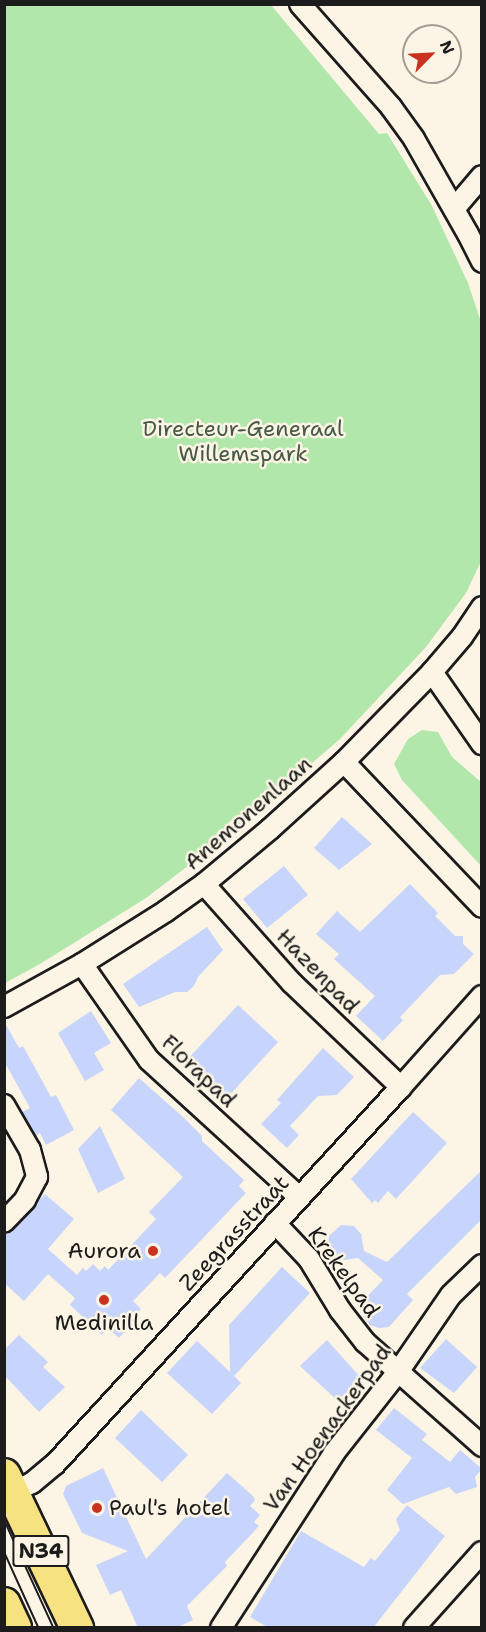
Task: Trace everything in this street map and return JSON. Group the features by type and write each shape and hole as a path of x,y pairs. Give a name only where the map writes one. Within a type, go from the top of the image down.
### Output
{"main road":[{"name":"N34","path":"9,1484 77,1628"},
{"path":"4,1604 15,1628"}],"street":[{"path":"300,4 391,107 414,139 482,262"},
{"path":"454,209 482,176"},
{"name":"Anemonenlaan","path":"4,1006 82,964 204,884 270,829 344,762 432,672 462,637 482,608"},
{"path":"432,672 482,744"},
{"path":"344,762 482,908"},
{"name":"Hazenpad","path":"204,884 292,983 401,1087"},
{"name":"Florapad","path":"82,964 149,1060 299,1197"},
{"name":"Zeegrasstraat","path":"9,1484 32,1483 55,1464 482,996"},
{"path":"4,1105 30,1150 37,1177 25,1200 4,1222"},
{"name":"Krekelpad","path":"275,1223 309,1258 340,1310 365,1342 482,1446"},
{"name":"Van Hoenackerpad","path":"221,1628 334,1453 398,1372 451,1295 482,1265"},
{"path":"414,1628 482,1552"}],"green space":[{"name":"Directeur-Generaal Willemspark","path":"5,4 271,5 379,134 387,133 432,206 468,283 481,322 482,559 466,593 426,647 340,739 231,833 146,898 5,983"},
{"path":"422,730 438,732 452,757 481,782 481,866 402,780 394,764 408,739"}],"building":[{"path":"342,817 372,844 339,870 314,848"},
{"path":"284,866 308,895 267,928 243,899"},
{"path":"410,884 438,913 435,916 455,936 463,936 463,944 474,954 454,974 440,975 400,1017 403,1020 383,1041 356,1016 375,996 334,959 339,954 316,934 337,911 360,932"},
{"path":"207,927 223,950 198,977 194,986 187,992 175,992 139,1007 123,984"},
{"path":"238,1005 278,1042 227,1098 186,1061"},
{"path":"91,1011 111,1043 94,1053 104,1070 85,1081 58,1033"},
{"path":"4,1021 19,1048 23,1046 51,1097 56,1095 74,1130 46,1145 40,1133 36,1136 22,1112 30,1108 4,1061"},
{"path":"323,1048 354,1077 337,1095 318,1096 290,1126 299,1135 287,1148 261,1124 281,1103 277,1100"},
{"path":"139,1078 183,1117 202,1136 202,1141 244,1180 239,1186 246,1193 165,1278 160,1273 133,1301 141,1309 134,1316 137,1318 119,1338 108,1328 102,1335 70,1305 75,1298 48,1274 24,1301 4,1283 4,1234 13,1230 45,1194 74,1219 48,1249 77,1275 83,1268 86,1271 93,1264 100,1271 105,1266 108,1270 156,1219 149,1212 183,1177 111,1110"},
{"path":"413,1112 447,1143 396,1199 388,1191 378,1203 375,1200 372,1203 351,1179"},
{"path":"100,1126 125,1179 98,1193 78,1149"},
{"path":"482,1170 482,1219 407,1294 413,1300 389,1327 379,1328 370,1325 363,1315 362,1302 383,1280 358,1258 344,1260 333,1255 328,1247 329,1236 341,1225 354,1226 361,1234 364,1251 387,1262"},
{"path":"282,1267 310,1293 234,1376 241,1383 212,1414 167,1373 197,1341 230,1372 229,1325"},
{"path":"19,1335 48,1362 43,1367 65,1387 39,1412 4,1375 4,1350"},
{"path":"446,1339 477,1367 454,1393 420,1368"},
{"path":"327,1340 361,1378 338,1401 300,1366"},
{"path":"394,1408 427,1434 422,1440 450,1462 460,1450 482,1469 475,1477 477,1487 456,1494 449,1487 403,1504 387,1490 412,1458 376,1430"},
{"path":"141,1410 188,1455 162,1482 115,1438"},
{"path":"103,1468 146,1559 227,1473 253,1496 255,1500 250,1506 260,1515 254,1522 259,1526 225,1562 227,1566 187,1606 193,1620 176,1628 138,1628 121,1590 110,1595 96,1565 128,1551 82,1533 63,1494 66,1486"},
{"path":"407,1505 445,1536 373,1628 269,1628 250,1617 301,1531 364,1567 371,1558 375,1561 400,1530 396,1519"}],"tram line":[{"path":"4,1519 54,1628"},
{"path":"4,1551 39,1628"}],"place":[{"name":"Aurora","path":"153,1251"},
{"name":"Medinilla","path":"104,1300"},
{"name":"Paul's hotel","path":"97,1508"}]}
